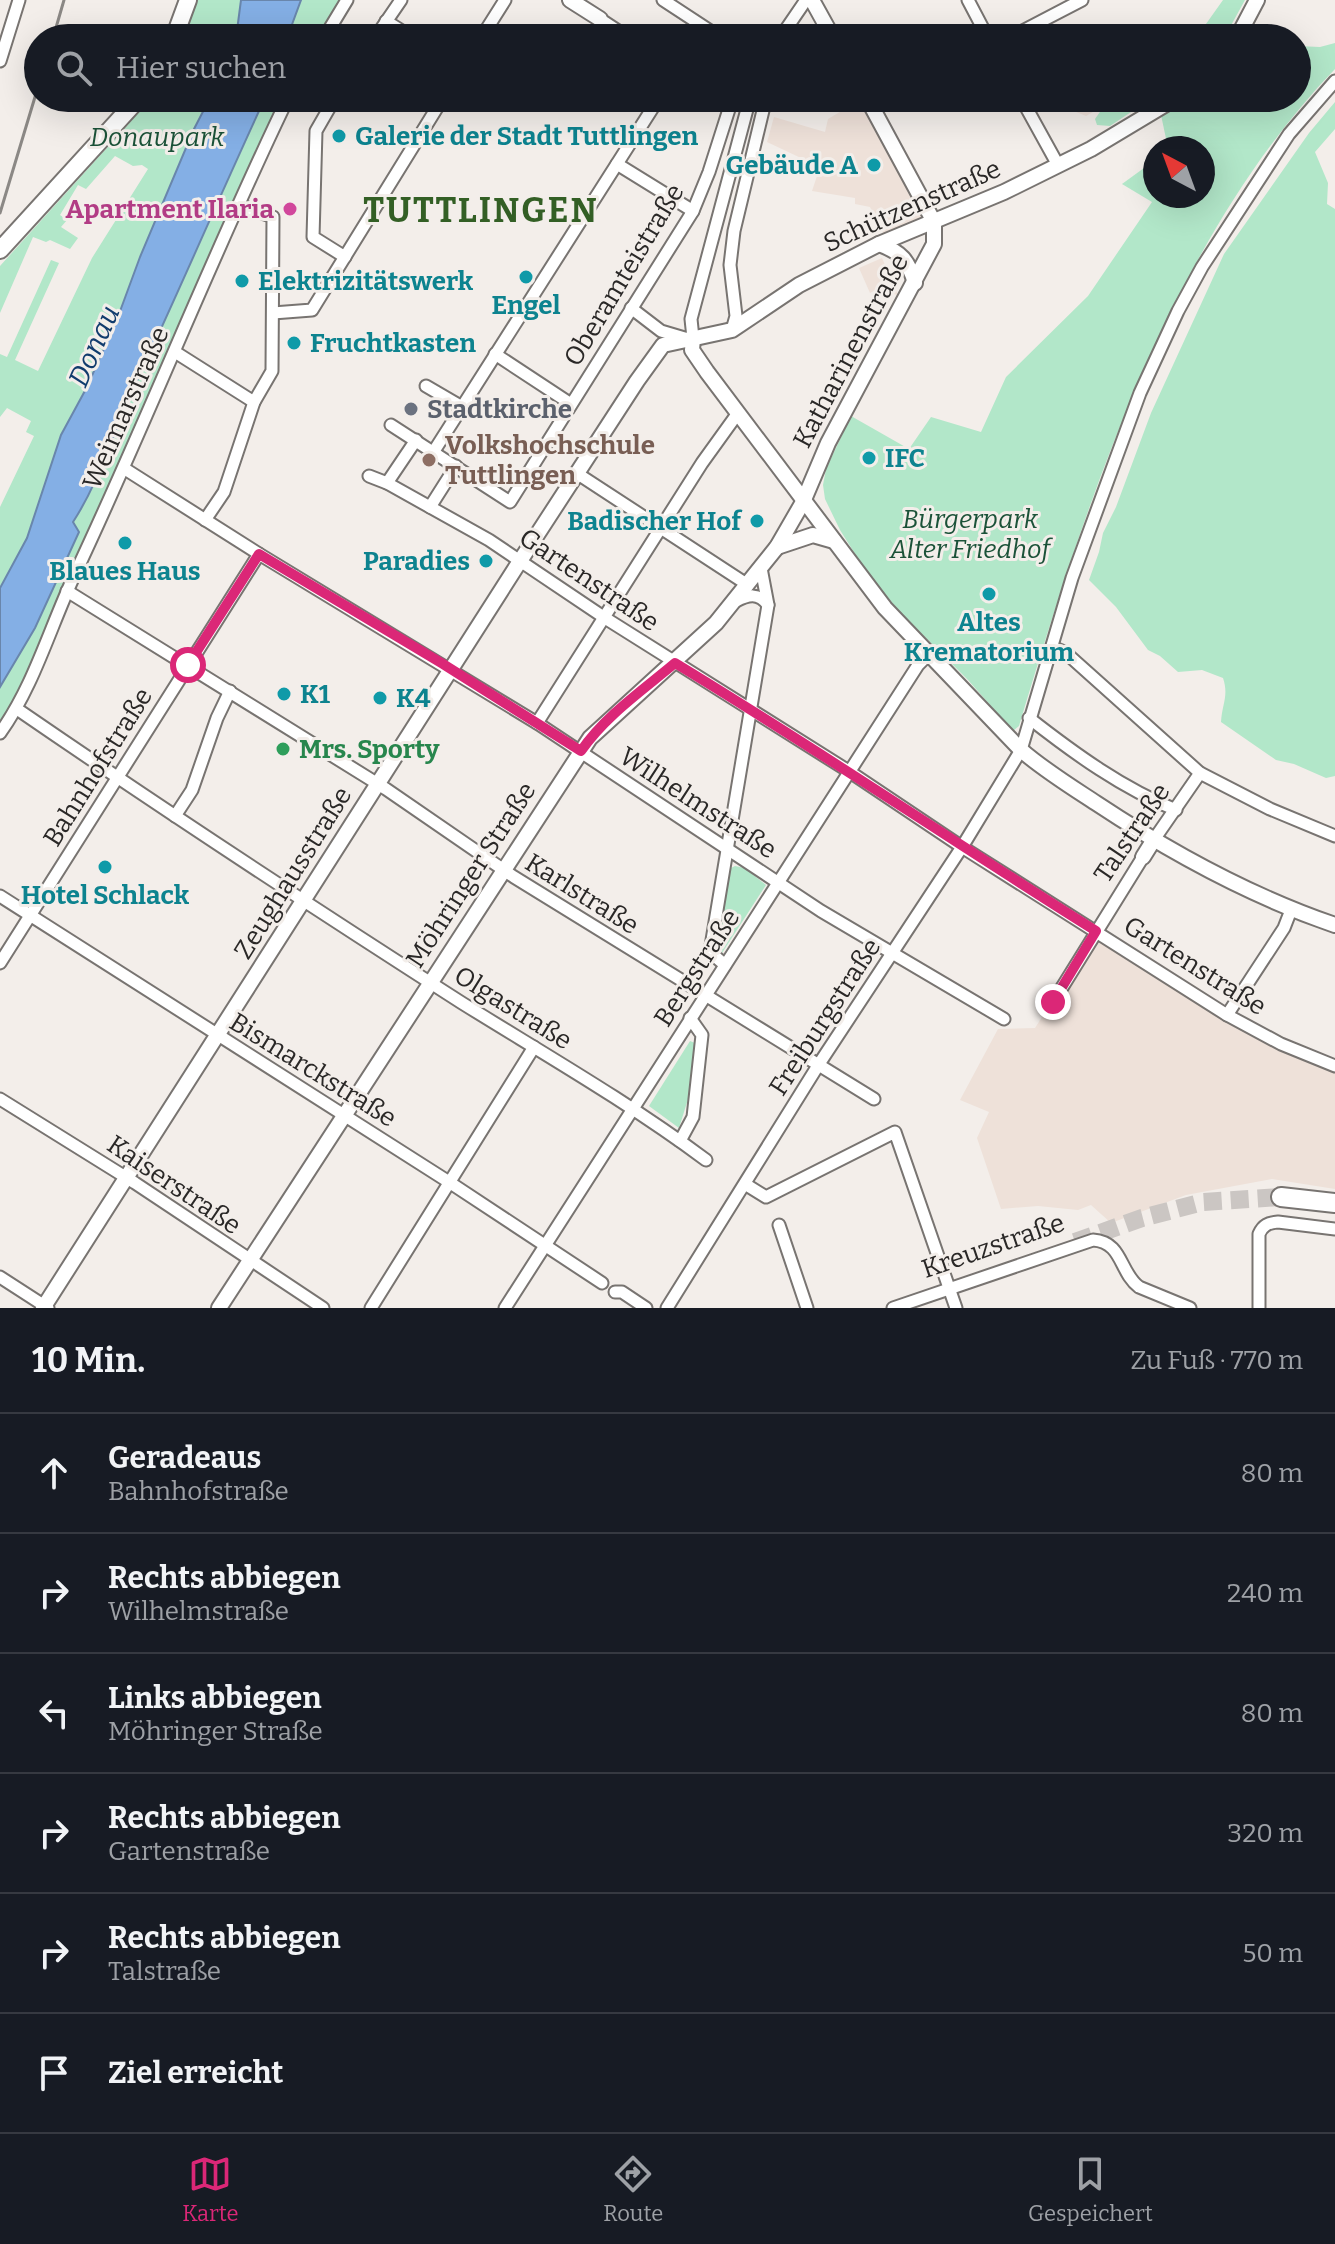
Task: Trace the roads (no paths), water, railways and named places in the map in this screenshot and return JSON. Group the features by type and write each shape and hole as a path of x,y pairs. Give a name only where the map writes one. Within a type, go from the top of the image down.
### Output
{"main road":[{"path":"179,24 188,0"},
{"path":"0,250 126,112"},
{"path":"1281,1197 1335,1203"}],"street":[{"path":"0,61 6,27 19,0"},
{"path":"332,24 347,0"},
{"path":"384,24 401,0"},
{"path":"490,24 505,0"},
{"path":"570,0 608,24"},
{"path":"663,0 700,24"},
{"path":"791,24 809,0 824,24"},
{"path":"968,0 981,24"},
{"path":"1036,24 1082,0"},
{"path":"1244,24 1257,0"},
{"path":"386,21 391,24"},
{"name":"Freiburgstraße","path":"1311,110 1335,81"},
{"name":"Weimarstraße","path":"0,733 17,709 282,112"},
{"path":"327,112 316,131 313,237 345,257"},
{"path":"273,313 312,310 434,112"},
{"path":"434,451 650,112"},
{"name":"Oberamteistraße","path":"456,466 510,502 693,211 709,172 724,112"},
{"path":"746,112 691,319 690,339 695,356 885,608 1021,750 1041,767 1153,841 1291,910 1335,925"},
{"path":"732,330 736,316 730,265 734,231 763,112"},
{"path":"874,112 934,222"},
{"path":"1029,112 1058,165"},
{"name":"Schützenstraße","path":"663,345 732,330 799,285 879,244 969,207 1091,149 1153,112"},
{"name":"Freiburgstraße","path":"667,1308 1021,750 1072,578 1140,393 1202,267 1280,147 1309,112"},
{"path":"617,164 693,211"},
{"path":"205,520 224,492 254,402 272,371 273,217 239,205"},
{"path":"934,244 969,207"},
{"name":"Katharinenstraße","path":"803,502 828,443 934,244 934,222"},
{"path":"879,244 905,257 915,283"},
{"path":"631,308 661,331 690,339"},
{"name":"Zeughausstraße","path":"45,1307 520,561 663,345"},
{"path":"175,352 254,402"},
{"path":"495,354 571,404"},
{"path":"426,386 462,407"},
{"path":"537,723 731,419 738,413"},
{"path":"391,425 456,466 430,507"},
{"path":"387,483 416,440"},
{"name":"Wilhelmstraße","path":"125,469 537,723 892,954 1004,1019"},
{"path":"578,474 748,585"},
{"name":"Gartenstraße","path":"369,476 430,507 520,561 1227,1015 1281,1044 1335,1066"},
{"name":"Möhringer Straße","path":"219,1308 590,738 675,663 735,601 777,547 803,502"},
{"path":"777,547 813,535 835,542"},
{"name":"Bahnhofstraße","path":"0,963 259,554"},
{"path":"725,965 710,952 768,605 761,568"},
{"name":"Karlstraße","path":"67,591 378,784 503,870 874,1099"},
{"path":"735,601 751,595 761,598 768,605"},
{"path":"1052,647 1066,653 1200,773 1270,809 1335,836"},
{"name":"Bergstraße","path":"505,1308 918,665 929,654"},
{"path":"175,816 192,790 217,718 230,691"},
{"name":"Olgastraße","path":"17,709 175,816 632,1109 706,1160"},
{"path":"1029,718 1079,757 1156,802 1176,810"},
{"name":"Talstraße","path":"1053,1002 1153,841 1200,773"},
{"name":"Bismarckstraße","path":"0,896 602,1283"},
{"path":"1227,1015 1284,928 1291,910"},
{"path":"680,1141 693,1117 702,1035 690,1018"},
{"path":"371,1308 534,1047"},
{"name":"Kaiserstraße","path":"0,1099 127,1178 323,1308"},
{"path":"745,1184 766,1197 895,1132 956,1308"},
{"path":"1259,1308 1259,1234 1262,1227 1278,1222 1335,1229"},
{"path":"779,1225 807,1308"},
{"name":"Kreuzstraße","path":"893,1308 1084,1242 1100,1240 1110,1244 1133,1282 1190,1308"},
{"path":"0,1277 45,1307"},
{"path":"615,1292 622,1292 646,1308"}],"water":[{"path":"241,0 301,0 292,24 238,24"},
{"path":"203,112 259,112 99,471 73,522 79,532 35,628 0,687 0,588 27,538 61,435 87,387 119,314"}],"tunnel":[{"path":"1075,1242 1142,1218 1203,1202 1281,1197"}],"railway":[{"path":"57,24 64,0"},
{"path":"0,213 30,112"}],"place":[{"name":"Galerie der Stadt Tuttlingen","path":"339,136"},
{"name":"Gebäude A","path":"874,165"},
{"name":"Apartment Ilaria","path":"290,209"},
{"name":"Engel","path":"526,277"},
{"name":"Elektrizitätswerk","path":"242,281"},
{"name":"Fruchtkasten","path":"294,343"},
{"name":"Stadtkirche","path":"411,409"},
{"name":"IFC","path":"869,458"},
{"name":"Volkshochschule Tuttlingen","path":"429,460"},
{"name":"Badischer Hof","path":"757,521"},
{"name":"Blaues Haus","path":"125,543"},
{"name":"Paradies","path":"486,561"},
{"name":"Altes Krematorium","path":"989,594"},
{"name":"K1","path":"284,694"},
{"name":"K4","path":"380,698"},
{"name":"Mrs. Sporty","path":"283,749"},
{"name":"Hotel Schlack","path":"105,867"}],"district":[{"name":"TUTTLINGEN","path":"481,210"}],"park label":[{"name":"Donaupark","path":"157,137"},
{"name":"Bürgerpark Alter Friedhof","path":"970,534"}],"water label":[{"name":"Donau","path":"94,346"}]}
